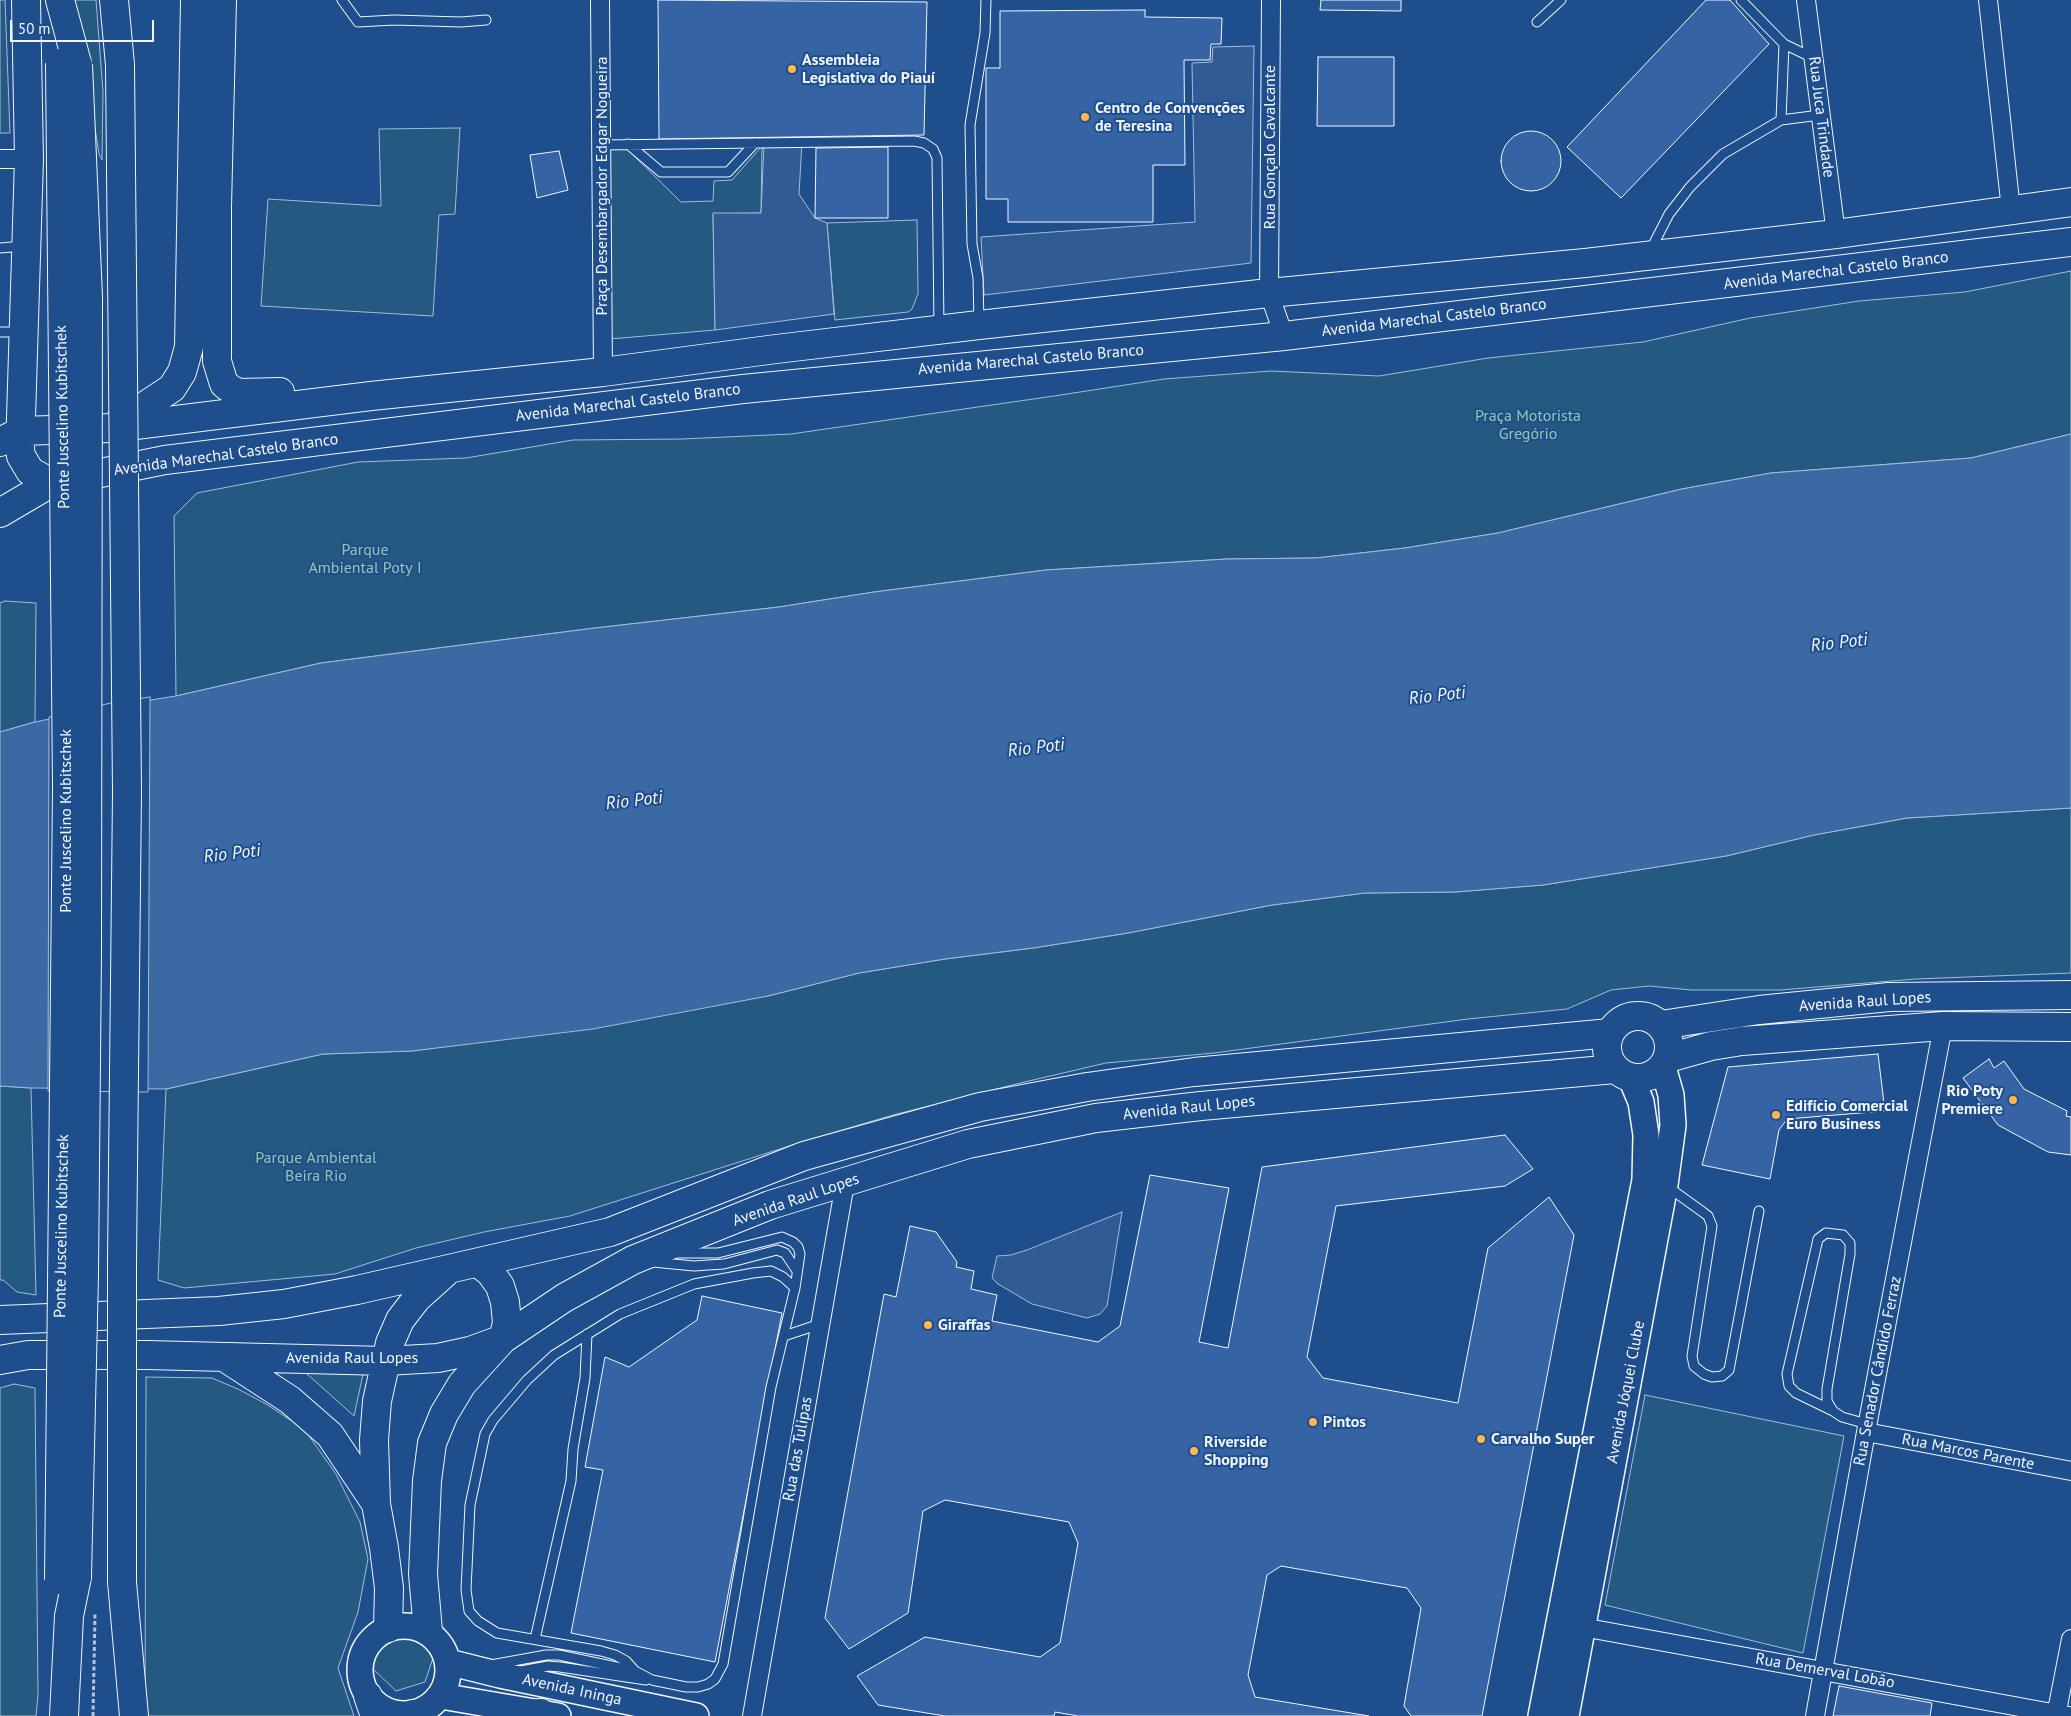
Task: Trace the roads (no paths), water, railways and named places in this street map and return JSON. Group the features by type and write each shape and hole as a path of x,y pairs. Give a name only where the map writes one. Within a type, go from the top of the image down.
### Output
{"main road":[{"path":"26,0 29,160 13,247 11,436 30,471 51,483"},
{"name":"Ponte Juscelino Kubitschek","path":"59,0 68,63 68,1578 82,1613 65,1686"},
{"path":"114,0 120,65 127,792 122,1260 122,1582 119,1716"},
{"path":"111,428 172,388 182,372 189,347 195,0"},
{"path":"222,0 217,361 224,384 240,393 323,393 371,396"},
{"name":"Avenida Marechal Castelo Branco","path":"11,436 111,428 371,396 603,372 979,325 1836,234 2071,202"},
{"name":"Avenida Marechal Castelo Branco","path":"0,513 51,483 165,460 743,389 1284,336 2071,242"},
{"path":"1731,245 1732,283"},
{"path":"190,306 217,307"},
{"path":"776,349 781,385"},
{"path":"737,354 743,389"},
{"name":"Avenida Raul Lopes","path":"1661,1025 1759,1010 1889,997 2071,995"},
{"path":"1634,1016 1648,1017 1661,1025 1668,1035 1670,1046 1665,1062 1648,1077 1623,1073 1609,1058 1607,1045 1610,1033 1620,1022 1634,1016"},
{"name":"Avenida Raul Lopes","path":"1665,1062 1711,1046 1742,1041 1943,1026 2071,1027"},
{"name":"Avenida Raul Lopes","path":"0,1320 218,1311 265,1306 357,1290 610,1232 804,1156 980,1107 1088,1087 1194,1072 1610,1033"},
{"name":"Avenida Jóquei Clube","path":"1566,1716 1665,1185 1673,1125 1671,1094 1665,1062"},
{"name":"Avenida Raul Lopes","path":"0,1360 28,1355 386,1361 438,1358 470,1351 503,1339 564,1298 643,1256 770,1205 968,1144 1096,1118 1201,1106 1623,1073"},
{"name":"Avenida Jóquei Clube","path":"1541,1716 1645,1180 1646,1135 1641,1102 1623,1073"},
{"path":"428,1631 424,1574 427,1480 432,1443 444,1414 462,1384 503,1339 507,1323 503,1294 490,1272 478,1263"},
{"path":"388,1628 389,1588 376,1504 374,1440 378,1401 394,1331 404,1314 417,1298 449,1270"},
{"path":"223,1357 290,1400 330,1435 376,1504"},
{"path":"122,1582 134,1716"},
{"path":"402,1625 415,1626 428,1631 460,1665 449,1674 441,1696 429,1707 413,1715 388,1712 377,1705 372,1706 362,1684 360,1671 361,1657 367,1645 376,1635 388,1628 402,1625"},
{"name":"Avenida Ininga","path":"460,1665 696,1716"},
{"path":"59,1716 65,1686"},
{"path":"64,1716 65,1686"},
{"name":"Avenida Ininga","path":"441,1696 549,1714"},
{"path":"502,1716 549,1714"}],"street":[{"name":"Praça Desembargador Edgar Nogueira","path":"600,0 603,372"},
{"name":"Rua Gonçalo Cavalcante","path":"1271,0 1269,293 1284,336"},
{"name":"Rua Juca Trindade","path":"1806,0 1836,234"},
{"path":"1988,0 2011,210"},
{"path":"0,159 29,160"},
{"name":"Rua Senador Cândido Ferraz","path":"1815,1716 1866,1428 1943,1026"},
{"name":"Rua das Tulipas","path":"752,1716 845,1183"},
{"name":"Rua Marcos Parente","path":"1866,1428 2071,1471"},
{"name":"Rua Demerval Lobão","path":"1582,1627 1824,1670 2060,1715"},
{"path":"2060,1715 2071,1639"}],"lane":[{"path":"342,0 358,22 394,20 461,22 486,20"},
{"path":"979,325 978,278 972,244 970,125 985,33 986,0"},
{"path":"1536,22 1562,0"},
{"path":"1741,0 1784,44 1813,58"},
{"path":"1781,120 1784,44"},
{"path":"1648,255 1670,214 1690,187 1723,154 1781,120 1820,115"},
{"path":"602,145 914,141 924,143 933,149 937,158 939,330"},
{"path":"628,144 661,172 728,172 756,143"},
{"path":"1665,1185 1708,1216 1712,1226 1692,1356 1694,1366 1704,1374 1722,1376 1730,1370 1760,1211"},
{"path":"1833,1411 1827,1401 1826,1389 1850,1254 1850,1243 1843,1235 1826,1233 1818,1239 1787,1374 1789,1386 1796,1393 1866,1428"},
{"path":"500,1675 548,1666 652,1680 686,1687 698,1687 715,1679 724,1664 771,1387 784,1336 800,1254 798,1247 787,1238 782,1237 718,1253 643,1256"},
{"path":"643,1256 694,1266 724,1264 777,1250 785,1253 797,1271"},
{"path":"635,1671 615,1655 601,1651 497,1633 478,1621 469,1611 466,1590 470,1506 485,1434 493,1420 527,1380 554,1355 620,1314 694,1284 753,1272 771,1271 783,1277 794,1288"},
{"path":"784,1336 820,1324"},
{"path":"536,1639 571,1480 573,1449 586,1370 587,1334"},
{"path":"460,1665 559,1655 635,1671 652,1680"}],"water":[{"name":"Rio Poti","path":"2071,434 2071,808 1907,818 1814,835 1726,856 1543,885 1455,892 1365,893 1272,905 1128,933 859,973 768,996 593,1029 412,1051 323,1054 166,1089 0,1086 0,732 35,722 112,706 176,696 321,663 779,607 874,592 1046,570 1227,559 1316,558 1405,548 1498,533 1682,489 1771,473 1971,458"}],"place":[{"name":"Assembleia Legislativa do Piauí","path":"792,69"},
{"name":"Centro de Convenções de Teresina","path":"1085,117"},
{"name":"Rio Poty Premiere","path":"2013,1100"},
{"name":"Edifício Comercial Euro Business","path":"1776,1115"},
{"name":"Giraffas","path":"928,1325"},
{"name":"Pintos","path":"1313,1422"},
{"name":"Carvalho Super","path":"1481,1439"},
{"name":"Riverside Shopping","path":"1194,1451"}],"park label":[{"name":"Praça Motorista Gregório","path":"1528,425"},
{"name":"Parque Ambiental Poty I","path":"365,559"},
{"name":"Parque Ambiental Beira Rio","path":"316,1167"}]}
